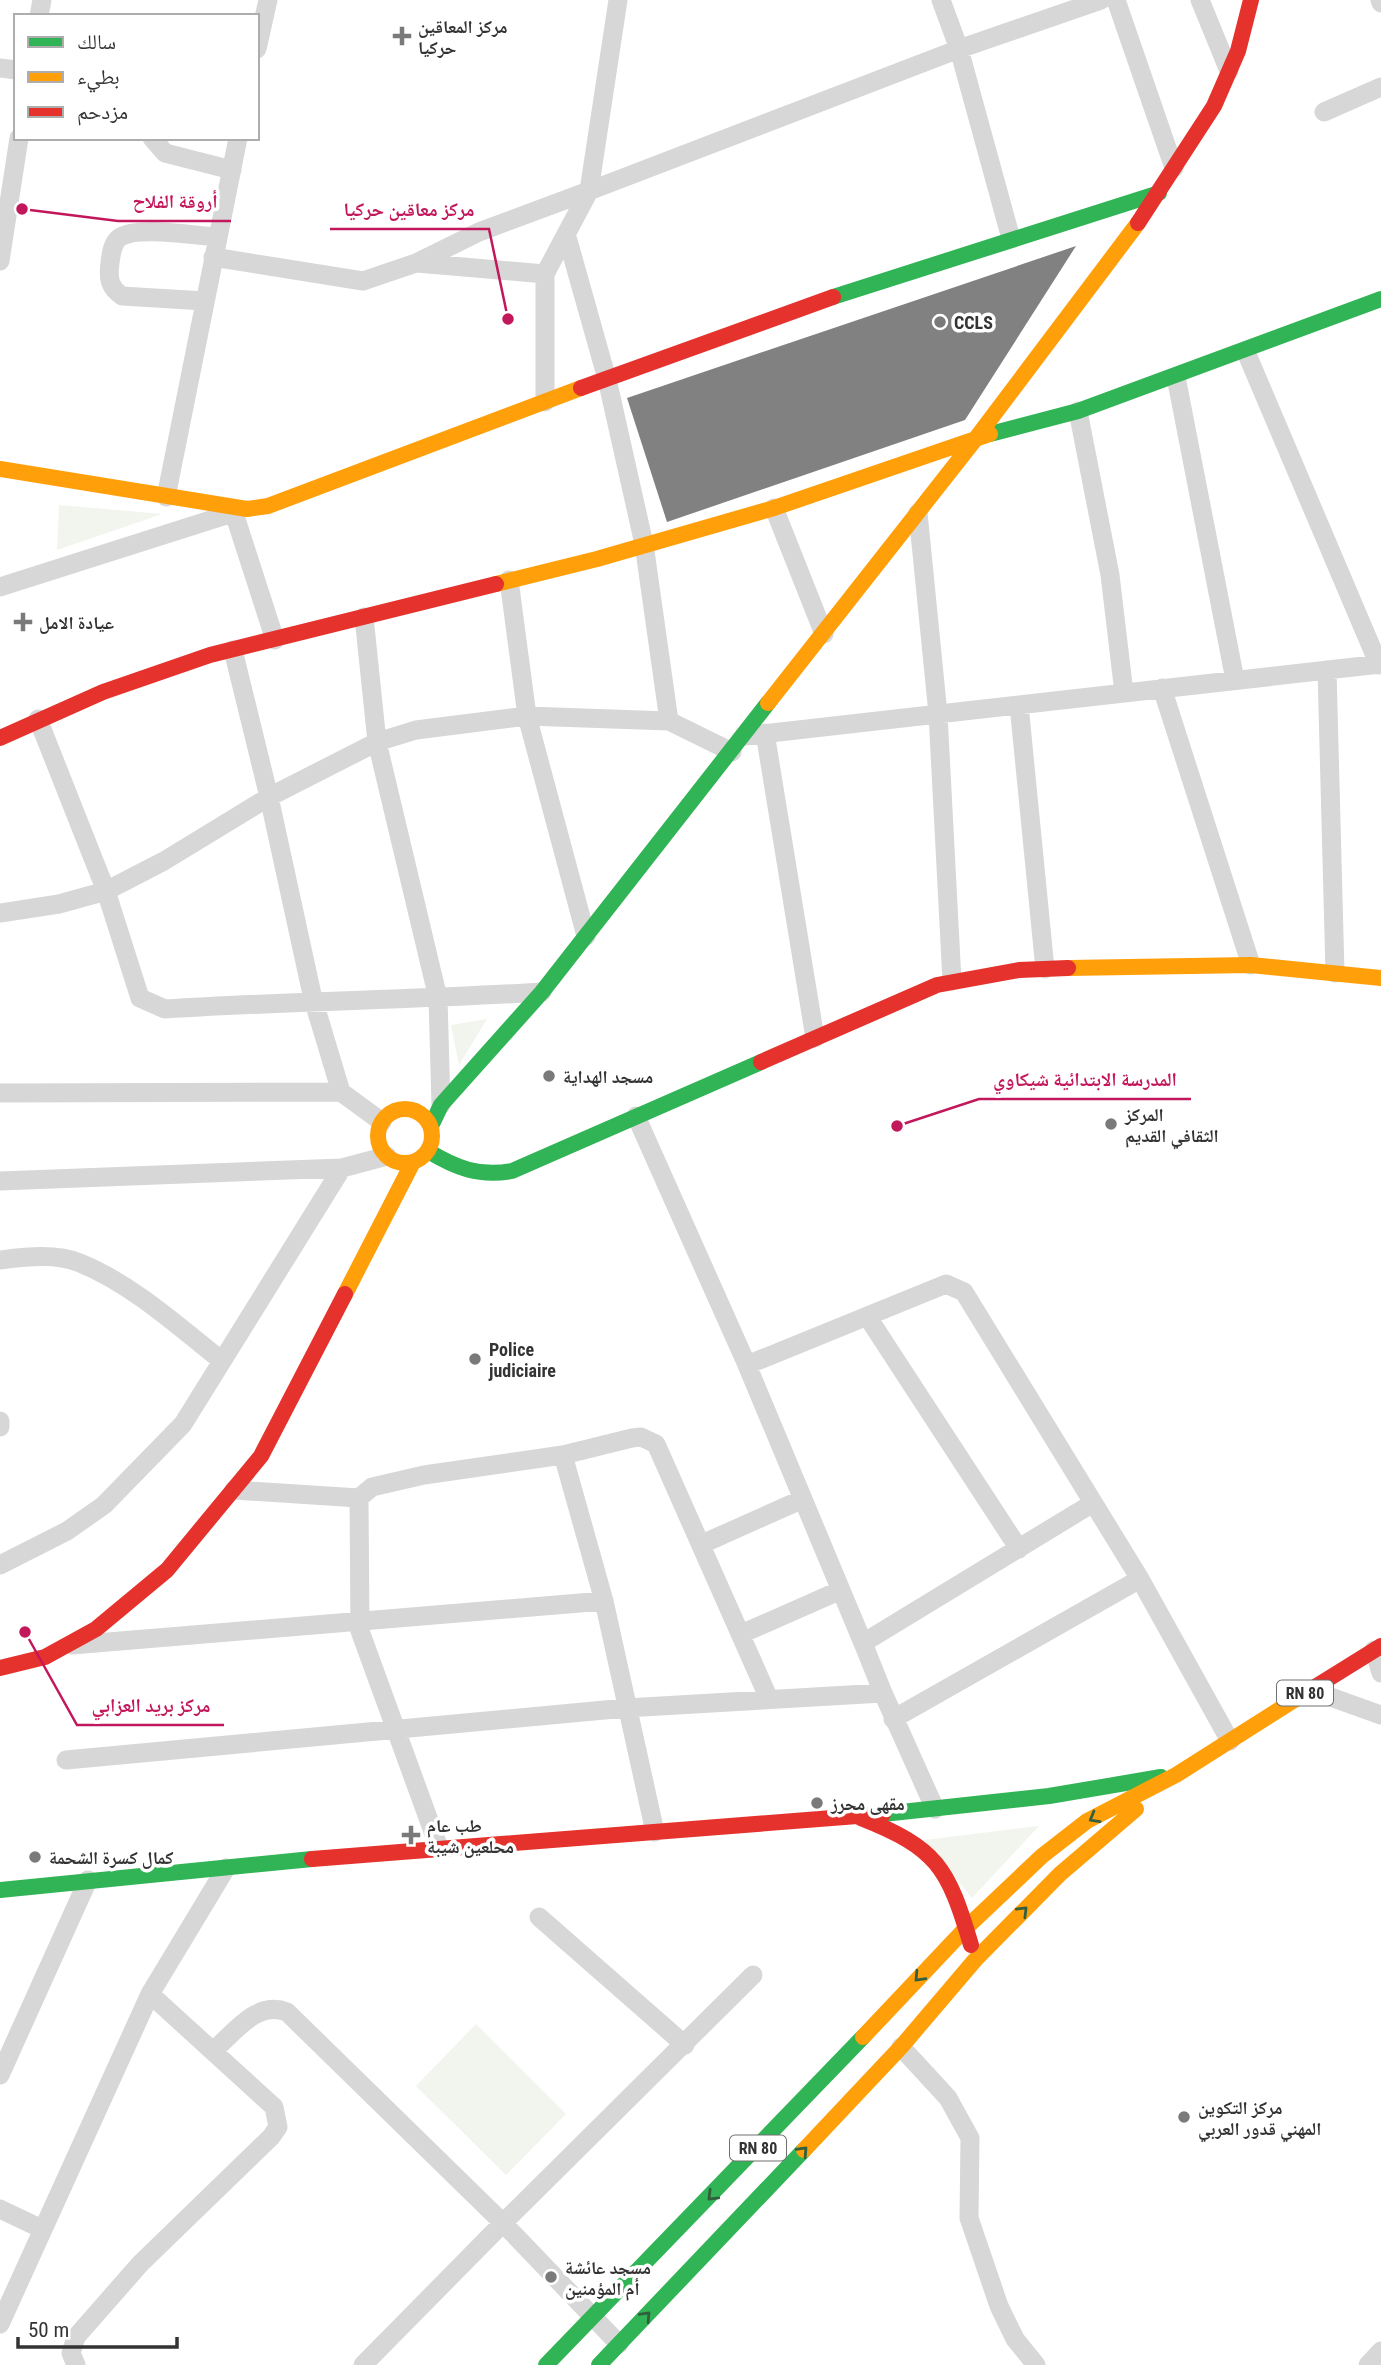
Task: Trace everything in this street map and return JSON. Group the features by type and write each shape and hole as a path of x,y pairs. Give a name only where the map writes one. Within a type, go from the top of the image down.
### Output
{"street":[{"path":"259,40 268,0"},
{"path":"545,402 545,274 567,237 589,191 618,0"},
{"path":"941,0 959,49 1010,235"},
{"path":"214,257 362,281 416,263 479,232 959,49 1101,0"},
{"path":"1116,0 1174,168"},
{"path":"1200,0 1229,71"},
{"path":"431,1126 441,1105 542,992 824,634 977,437 1159,192 1214,106 1229,71 1251,0"},
{"path":"1324,112 1381,86"},
{"path":"0,261 7,176 18,140"},
{"path":"154,140 165,153 232,170"},
{"path":"166,497 239,140"},
{"path":"0,587 240,511 268,506 607,379 1010,235 1159,192"},
{"path":"205,301 122,296 113,289 108,277 111,248 120,238 134,232 218,237"},
{"path":"567,237 607,379 644,544 669,721"},
{"path":"416,263 545,274"},
{"path":"0,738 104,690 233,650 509,580 774,508 977,437 1078,411 1246,352 1381,299"},
{"path":"744,736 1380,664 1246,352"},
{"path":"1176,377 1235,680"},
{"path":"1078,411 1110,575 1124,693"},
{"path":"0,470 240,511"},
{"path":"774,508 824,634"},
{"path":"240,511 275,640"},
{"path":"918,513 938,714 952,981"},
{"path":"509,580 527,716 586,936"},
{"path":"364,617 377,742 438,998 441,1105"},
{"path":"233,650 269,797 313,999 341,1092"},
{"path":"1327,670 1335,973"},
{"path":"1163,688 1251,965"},
{"path":"1019,705 1045,969"},
{"path":"0,912 59,904 106,891 164,861 269,797 377,742 416,730 527,716 669,721 732,752"},
{"path":"38,719 106,891 141,998 151,1005 164,1009 313,999 438,998 542,992"},
{"path":"765,733 815,1038"},
{"path":"428,1151 456,1169 478,1175 496,1175 512,1171 937,985 952,981 1019,970 1251,965 1381,978"},
{"path":"0,1093 341,1092 382,1122"},
{"path":"0,1668 46,1657 70,1645 130,1603 167,1570 261,1456 413,1162 428,1151 433,1135 431,1126 420,1113 412,1109 395,1110 382,1122 378,1140 387,1156"},
{"path":"636,1116 747,1365 893,1719 934,1809"},
{"path":"0,1181 342,1168 387,1156 404,1163 413,1162"},
{"path":"0,1565 67,1531 104,1505 183,1424 342,1168"},
{"path":"0,1260 32,1256 79,1262 149,1305 222,1361"},
{"path":"747,1365 946,1284 964,1293 1140,1579 1230,1741"},
{"path":"867,1317 1019,1549"},
{"path":"0,1421 0,1427"},
{"path":"234,1490 359,1498 372,1488 424,1475 563,1455 641,1437 656,1444 769,1699"},
{"path":"563,1455 604,1601 655,1832"},
{"path":"359,1498 360,1631 439,1848"},
{"path":"702,1544 803,1499"},
{"path":"863,1643 1093,1503"},
{"path":"893,1719 1140,1579"},
{"path":"741,1634 841,1590"},
{"path":"70,1645 604,1601"},
{"path":"1378,1648 1381,1673"},
{"name":"RN 80","path":"599,2365 619,2344 748,2183 966,1927 1042,1856 1087,1821 1176,1775 1378,1648"},
{"path":"1311,1690 1381,1715"},
{"path":"66,1760 144,1755 395,1727 626,1708 883,1693"},
{"path":"0,1890 439,1848 934,1809 1052,1796 1176,1775"},
{"name":"RN 80","path":"546,2365 593,2316 901,2047 975,1960 1060,1874 1176,1775"},
{"path":"856,1816 911,1839 924,1849 950,1884 975,1960"},
{"path":"0,2324 150,1994 226,1868"},
{"path":"0,2076 88,1880"},
{"path":"539,1917 685,2045"},
{"path":"363,2365 753,1975"},
{"path":"76,2365 71,2353 76,2337 140,2264 271,2137 278,2127 274,2108 150,1994"},
{"path":"214,2050 258,2012 277,2008 287,2012 503,2223 619,2344"},
{"path":"901,2047 948,2098 970,2138 969,2218 999,2306 1015,2339 1036,2365"},
{"path":"0,2209 42,2229"},
{"path":"1368,2365 1381,2351"}],"shaded area":[{"path":"59,505 162,514 57,550"},
{"path":"487,1019 459,1065 451,1025"},
{"path":"1039,1826 972,1898 924,1840"},
{"path":"476,2024 566,2114 506,2175 416,2086"}],"building":[{"name":"CCLS","path":"1076,246 965,420 667,522 627,398"}],"traffic: fast":[{"path":"833,297 1159,193"},
{"path":"990,434 1078,411 1381,299"},
{"path":"431,1126 441,1105 542,992 768,703"},
{"path":"428,1151 468,1170 489,1173 512,1171 761,1062"},
{"path":"883,1814 1049,1796 1161,1777"},
{"path":"0,1890 312,1859"},
{"path":"546,2365 863,2037"},
{"path":"599,2365 804,2150"}],"traffic: slow":[{"path":"768,703 977,437 1138,223"},
{"path":"0,469 247,509 268,506 581,388"},
{"path":"496,584 597,559 774,508 990,434"},
{"path":"1068,968 1251,965 1381,978"},
{"path":"405,1109 424,1117 432,1136 424,1155 405,1163 386,1155 378,1136 386,1117 405,1109"},
{"path":"345,1294 413,1162"},
{"path":"863,2037 966,1928 1042,1856 1087,1821 1176,1775 1299,1697"},
{"path":"804,2150 901,2047 975,1960 1060,1874 1136,1809"}],"traffic: jam":[{"path":"1138,223 1214,106 1238,51 1251,0"},
{"path":"581,388 833,297"},
{"path":"0,738 103,692 210,655 496,584"},
{"path":"761,1062 937,985 1019,970 1068,968"},
{"path":"0,1668 45,1657 96,1629 167,1570 261,1456 345,1294"},
{"path":"1299,1697 1381,1646"},
{"path":"312,1859 883,1814"},
{"path":"861,1818 907,1840 936,1864 955,1896 971,1945"}],"place":[{"name":"مركز المعاقين حركيا","path":"402,36"},
{"name":"أروقة الفلاح","path":"22,209"},
{"name":"مركز معاقين حركيا","path":"508,319"},
{"name":"CCLS","path":"940,322"},
{"name":"عيادة الامل","path":"23,622"},
{"name":"مسجد الهداية","path":"549,1076"},
{"name":"المركز الثقافي القديم","path":"1111,1124"},
{"name":"المدرسة الابتدائية شيكاوي","path":"897,1126"},
{"name":"Police judiciaire","path":"475,1359"},
{"name":"مركز بريد العزابي","path":"25,1632"},
{"name":"مقهى محرز","path":"817,1803"},
{"name":"طب عام محلعين شيبة","path":"411,1835"},
{"name":"كمال كسرة الشحمة","path":"35,1857"},
{"name":"مركز التكوين المهني قدور العربي","path":"1184,2117"},
{"name":"مسجد عائشة أم المؤمنين","path":"551,2277"}]}
